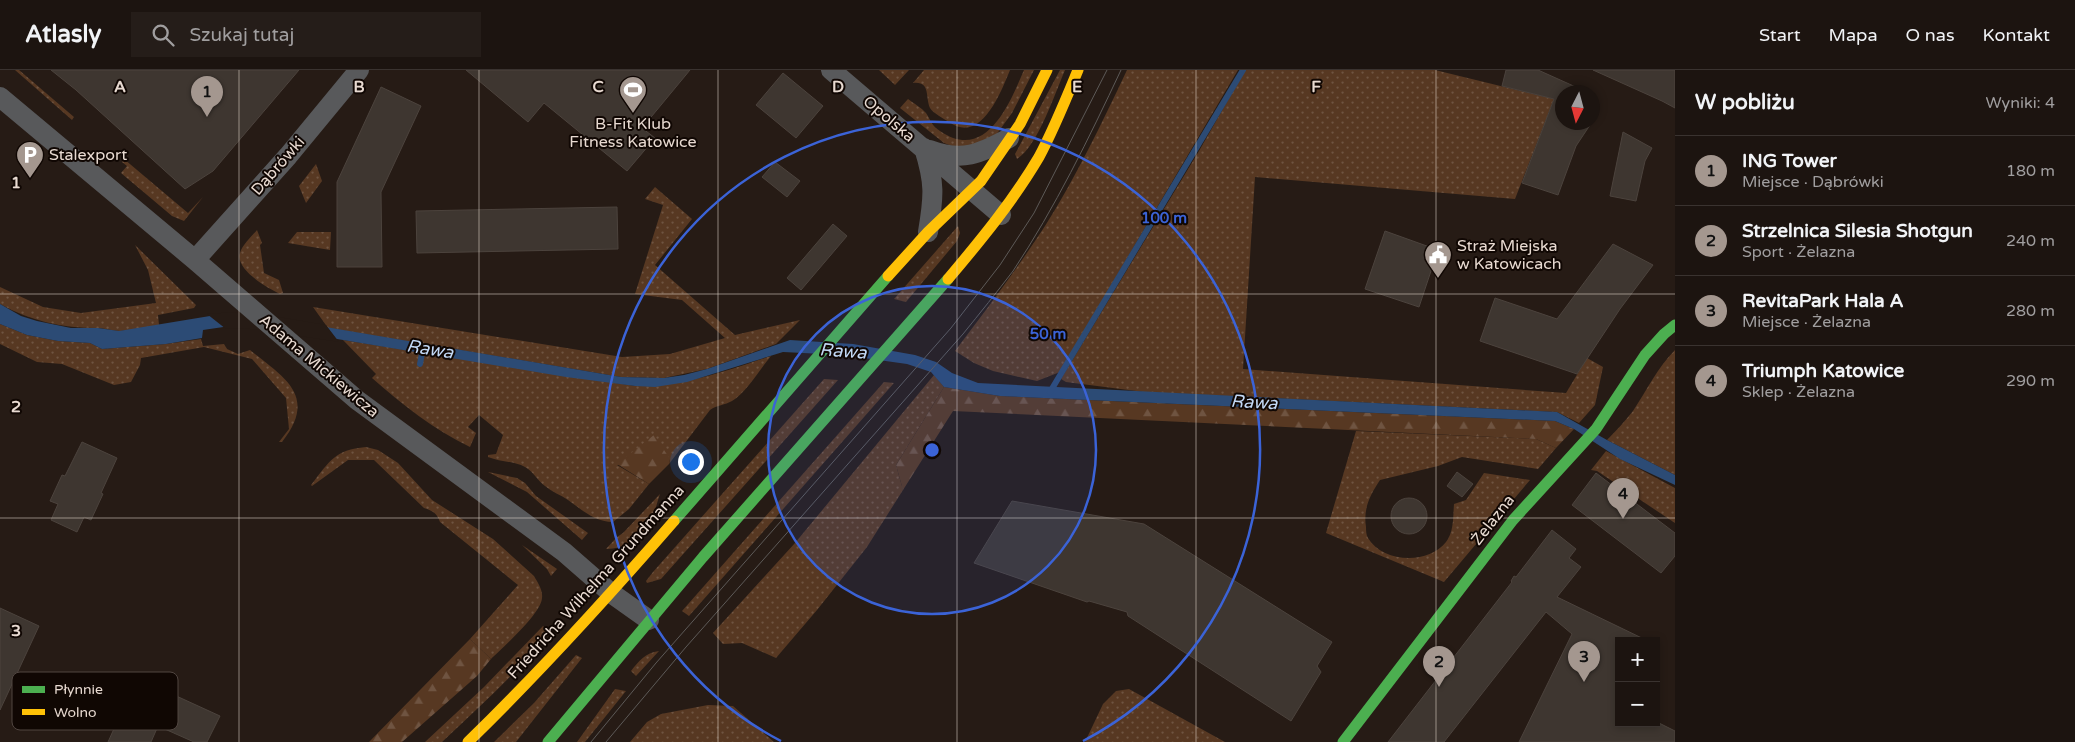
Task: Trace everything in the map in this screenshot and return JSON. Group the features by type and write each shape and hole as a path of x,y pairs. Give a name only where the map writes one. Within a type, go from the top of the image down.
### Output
{"main road":[{"name":"Friedricha Wilhelma Grundmanna","path":"468,742 500,712 611,592 873,293 928,232 973,189 1012,137 1047,70"},
{"path":"548,742 703,557 925,308 1001,215 1038,158 1055,126 1078,70"},
{"name":"Żelazna","path":"1343,742 1512,520 1577,451 1607,415 1634,371 1666,331 1675,325"}],"street":[{"name":"Dąbrówki","path":"195,260 288,156 359,70"},
{"name":"Opolska","path":"831,70 973,189 1001,215"},
{"name":"Adama Mickiewicza","path":"0,98 195,260 372,411 564,552 611,592 649,620"},
{"name":"Opolska","path":"924,148 955,157 982,152 1012,137"},
{"name":"Opolska","path":"924,148 932,172 934,195 928,232"}],"green space":[{"path":"15,70 19,70 74,117 72,120"},
{"path":"879,70 909,70 895,85"},
{"path":"924,70 1010,70 1001,91 988,113 971,127 960,127 934,112 930,108 925,87 919,83 913,83"},
{"path":"1024,70 1034,70 1012,113 996,135 968,147 952,146 944,143 900,108 908,99 926,113 933,125 940,131 956,139 971,140 983,134 994,125 1011,98"},
{"path":"1060,70 1065,70 1039,131 1025,152 1017,159 1015,154"},
{"path":"1127,70 1238,70 1060,372 1037,381 993,371 974,363 955,351 1012,274 1056,207 1088,150"},
{"path":"1245,70 1435,70 1554,99 1515,199 1255,177 1243,369 1566,393 1587,358 1603,367 1595,405 1579,423 1557,412 1144,392 1066,382 1061,379 1199,151"},
{"path":"124,159 188,213 203,197 184,221 172,216 121,173 127,166 122,162"},
{"path":"316,164 322,181 306,203 299,186"},
{"path":"655,187 692,219 655,265 735,335 800,320 776,344 707,369 664,378 621,377 328,328 313,307 622,357 670,354 725,338 682,300 635,294 663,205 645,199"},
{"path":"958,226 960,233 957,241 906,302 894,299"},
{"path":"257,230 262,243 260,245 264,273 279,280 283,293 280,294 261,283 242,266 240,253 247,241"},
{"path":"297,232 331,232 330,250 288,243"},
{"path":"135,245 196,305 194,308 158,315 159,325 120,331 59,325 23,315 0,304 0,287 43,307 81,313 156,303 148,270"},
{"path":"0,324 27,335 58,341 90,343 102,349 201,339 203,346 224,344 227,349 238,354 250,350 285,379 293,389 297,400 297,412 292,426 282,442 279,442 289,429 286,398 252,359 204,347 141,358 140,365 131,382 114,385 62,364 37,362 0,344"},
{"path":"343,340 635,386 653,386 687,381 771,356 748,387 737,397 710,410 669,464 670,459 617,465 649,484 629,509 613,522 600,520 589,515 542,484 525,467 488,457 488,455 496,454 503,435 479,415 468,427 476,433 470,447 431,424 372,378 376,374"},
{"path":"1675,350 1675,475 1607,440 1633,411 1657,372"},
{"path":"934,375 944,387 896,465 903,490 867,547 776,658 742,643 723,644 713,633 795,543"},
{"path":"824,379 838,380 661,579 647,583 646,581 653,572"},
{"path":"884,382 894,383 689,616 682,611"},
{"path":"944,387 1000,396 1555,421 1574,429 1556,448 1536,439 953,411 903,490 896,465"},
{"path":"1356,431 1536,439 1556,448 1538,469 1462,457 1438,466 1380,480 1366,508 1365,520 1368,538 1384,552 1406,558 1428,555 1446,542 1452,529 1454,504 1466,500 1484,473 1530,480 1444,582 1326,533"},
{"path":"654,435 670,459 669,464 649,484 617,464"},
{"path":"366,447 378,450 398,463 432,500 493,539 534,576 542,592 540,605 521,630 491,659 470,639 518,585 440,522 438,516 424,508 374,460 348,460 311,485 334,458 347,451"},
{"path":"1606,451 1675,488 1675,523 1597,471 1591,470"},
{"path":"488,472 517,478 525,483 536,496 588,533 582,540 527,492"},
{"path":"660,494 652,517 643,532 632,541 620,547 606,549 623,533"},
{"path":"522,545 557,569 551,576 547,569"},
{"path":"543,626 550,632 498,689 442,742 425,742 484,687"},
{"path":"470,639 491,659 477,676 402,742 369,742"},
{"path":"659,651 636,676 631,671 646,656"},
{"path":"576,655 582,658 516,742 494,742 534,703"},
{"path":"615,689 626,691 585,742 577,742"},
{"path":"1129,689 1225,742 1085,742 1103,704 1116,691"},
{"path":"708,705 733,706 774,742 630,742 647,722 661,714"}],"water":[{"name":"Rawa","path":"0,304 21,316 37,321 71,328 98,328 119,331 216,315 255,315 621,377 664,378 684,375 707,369 790,340 853,344 915,355 936,362 952,373 978,383 1557,412 1675,475 1675,485 1620,459 1574,429 1555,421 1000,396 944,387 931,372 907,364 843,355 783,352 687,382 655,387 566,377 325,337 237,325 203,330 202,338 166,344 102,349 90,343 58,341 27,335 0,324"}],"pier":[{"path":"255,313 326,325 339,342 261,330 226,329 207,314"}],"building":[{"path":"51,70 299,70 213,171 185,189 76,90"},
{"path":"466,70 690,70 642,128 655,138 627,171 544,103 528,122"},
{"path":"1506,70 1538,70 1571,85 1555,85 1555,130 1587,130 1576,146 1558,195 1522,183 1554,99 1502,86"},
{"path":"1593,70 1675,70 1675,108 1662,101"},
{"path":"783,73 823,106 796,138 756,105"},
{"path":"381,87 421,106 381,192 382,267 337,267 337,182"},
{"path":"1623,132 1652,148 1645,161 1636,201 1610,196"},
{"path":"775,162 800,181 787,197 762,177"},
{"path":"617,207 618,249 417,253 416,211"},
{"path":"833,224 847,236 801,290 787,278"},
{"path":"1385,231 1438,250 1419,307 1365,289"},
{"path":"1613,244 1653,265 1620,309 1577,374 1480,341 1495,298 1557,319"},
{"path":"82,442 117,458 91,520 84,517 77,532 51,520 58,504 50,501 62,475 65,476"},
{"path":"1457,472 1473,484 1462,497 1447,486"},
{"path":"1596,473 1675,533 1675,556 1661,573 1572,505"},
{"path":"1409,498 1421,504 1427,516 1421,528 1409,534 1397,528 1391,516 1397,504"},
{"path":"1012,501 1144,524 1332,642 1317,666 1321,672 1291,721 1128,616 1127,612 1087,602 974,563"},
{"path":"1552,530 1576,549 1569,558 1581,567 1557,597 1640,637 1615,637 1615,727 1660,727 1660,724 1675,731 1675,742 1519,742 1572,634 1546,612 1444,742 1388,742 1512,582 1514,576 1516,577"},
{"path":"0,608 39,626 18,672 12,672 12,684 0,710"},
{"path":"178,697 220,716 207,742 194,742 167,730 178,730"},
{"path":"113,730 156,730 151,742 108,742"}],"waterway":[{"path":"1050,392 1243,70"},
{"name":"Rawa","path":"420,364 423,348"}],"tram line":[{"path":"591,742 656,663 951,328 1000,265 1034,213 1107,70"},
{"path":"606,742 686,647 963,334 1013,271 1057,198 1121,70"}],"traffic: fast":[{"path":"674,521 888,276"},
{"path":"548,742 703,557 948,279"},
{"path":"1343,742 1513,520 1596,429 1645,355 1675,325"}],"traffic: slow":[{"path":"888,276 928,232 981,181 1020,124 1047,70"},
{"path":"948,279 996,220 1039,157 1060,114 1078,70"},
{"path":"468,742 573,634 674,521"}],"place":[{"name":"B-Fit Klub Fitness Katowice","path":"633,114"},
{"name":"ING Tower","path":"207,117"},
{"name":"Stalexport","path":"30,179"},
{"name":"Straż Miejska w Katowicach","path":"1438,279"},
{"name":"Triumph Katowice","path":"1623,519"},
{"name":"RevitaPark Hala A","path":"1584,682"},
{"name":"Strzelnica Silesia Shotgun","path":"1439,687"}]}
